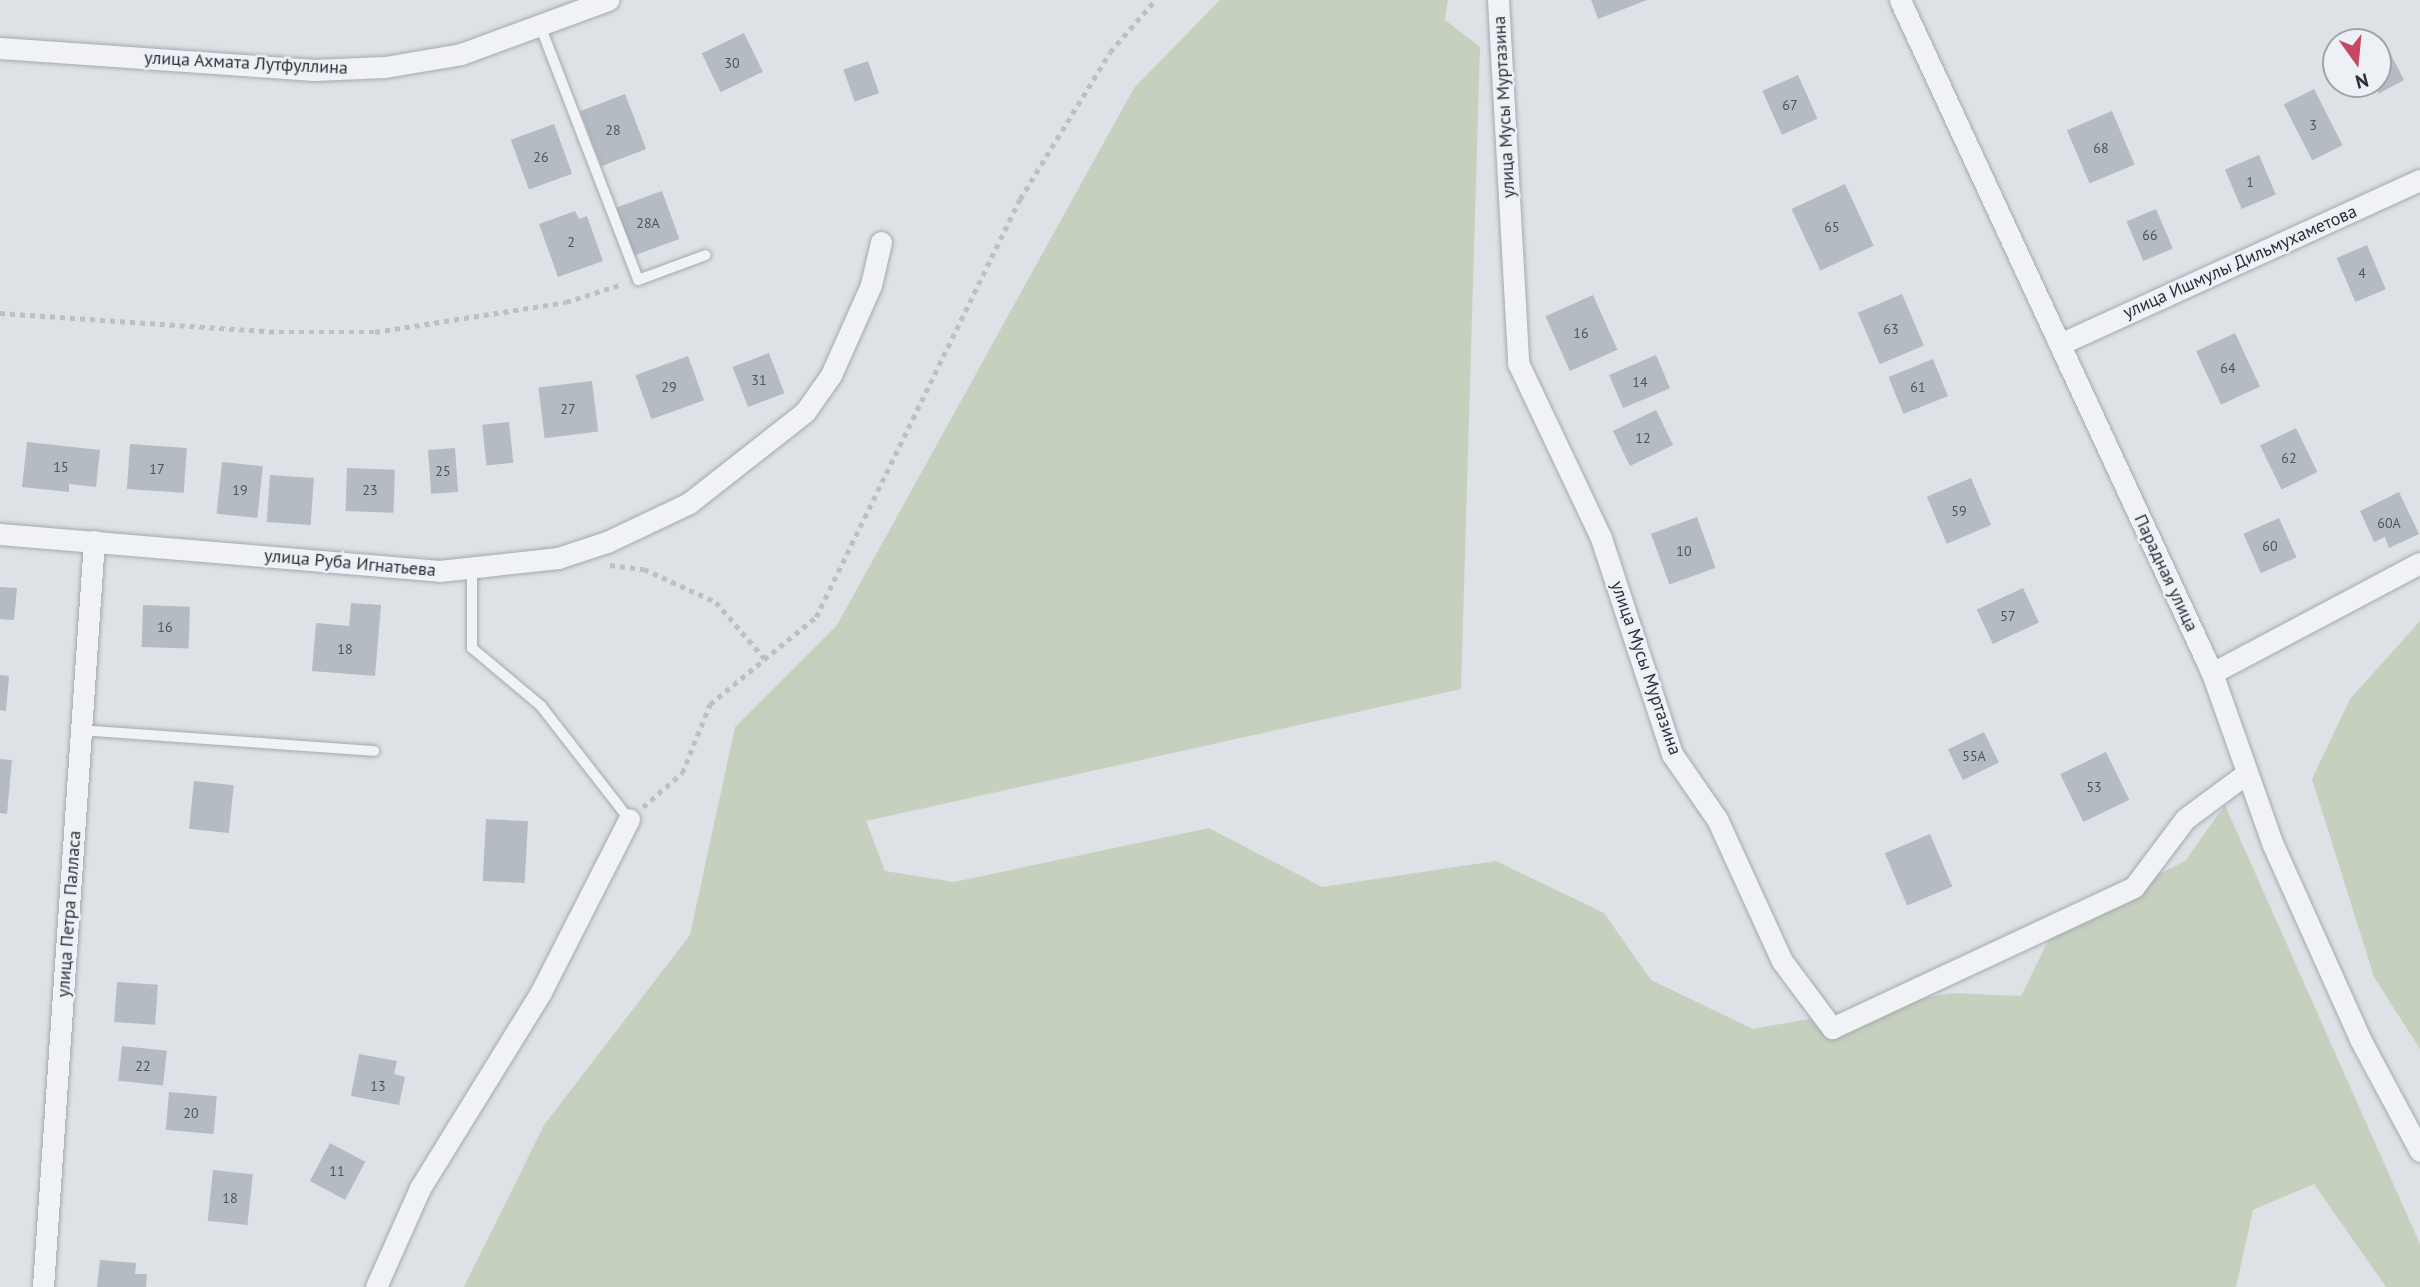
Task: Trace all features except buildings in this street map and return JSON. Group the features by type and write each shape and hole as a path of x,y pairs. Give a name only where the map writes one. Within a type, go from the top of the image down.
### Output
{"street":[{"name":"улица Ахмата Лутфуллина","path":"0,48 314,70 385,67 461,54 541,29 608,0"},
{"name":"улица Мусы Муртазина","path":"1498,0 1518,363 1601,538 1672,754 1717,819 1782,961 1832,1028 2134,887 2185,819 2247,773"},
{"name":"Парадная улица","path":"1900,0 2212,673 2247,773 2360,1039 2420,1151"},
{"name":"улица Ишмулы Дильмухаметова","path":"2060,344 2420,180"},
{"name":"улица Руба Игнатьева","path":"0,534 439,571 558,558 607,542 689,503 731,474 805,412 831,375 871,285 881,242"},
{"name":"улица Петра Палласа","path":"43,1287 94,541"},
{"path":"2212,673 2420,564"},
{"path":"376,1287 419,1188 541,992 629,819"}],"lane":[{"path":"541,29 638,280 706,255"},
{"path":"472,568 472,648 541,706 629,819"},
{"path":"81,730 374,751"}],"path":[{"path":"629,819 682,772 710,704 816,617 1020,199 1111,52 1155,0"},
{"path":"0,313 279,332 375,332 566,302 638,280"},
{"path":"595,563 644,569 716,602 765,659"}],"green space":[{"path":"1220,0 1448,0 1445,20 1480,47 1461,689 866,821 885,871 954,882 1209,828 1322,887 1496,861 1604,913 1651,980 1753,1029 1952,993 2021,996 2050,937 2076,916 2185,861 2225,805 2420,1244 2420,1287 2386,1287 2314,1184 2253,1210 2236,1287 464,1287 544,1125 690,935 735,727 837,625 1134,88"},
{"path":"2420,621 2420,1049 2374,977 2312,779 2350,699"}]}
